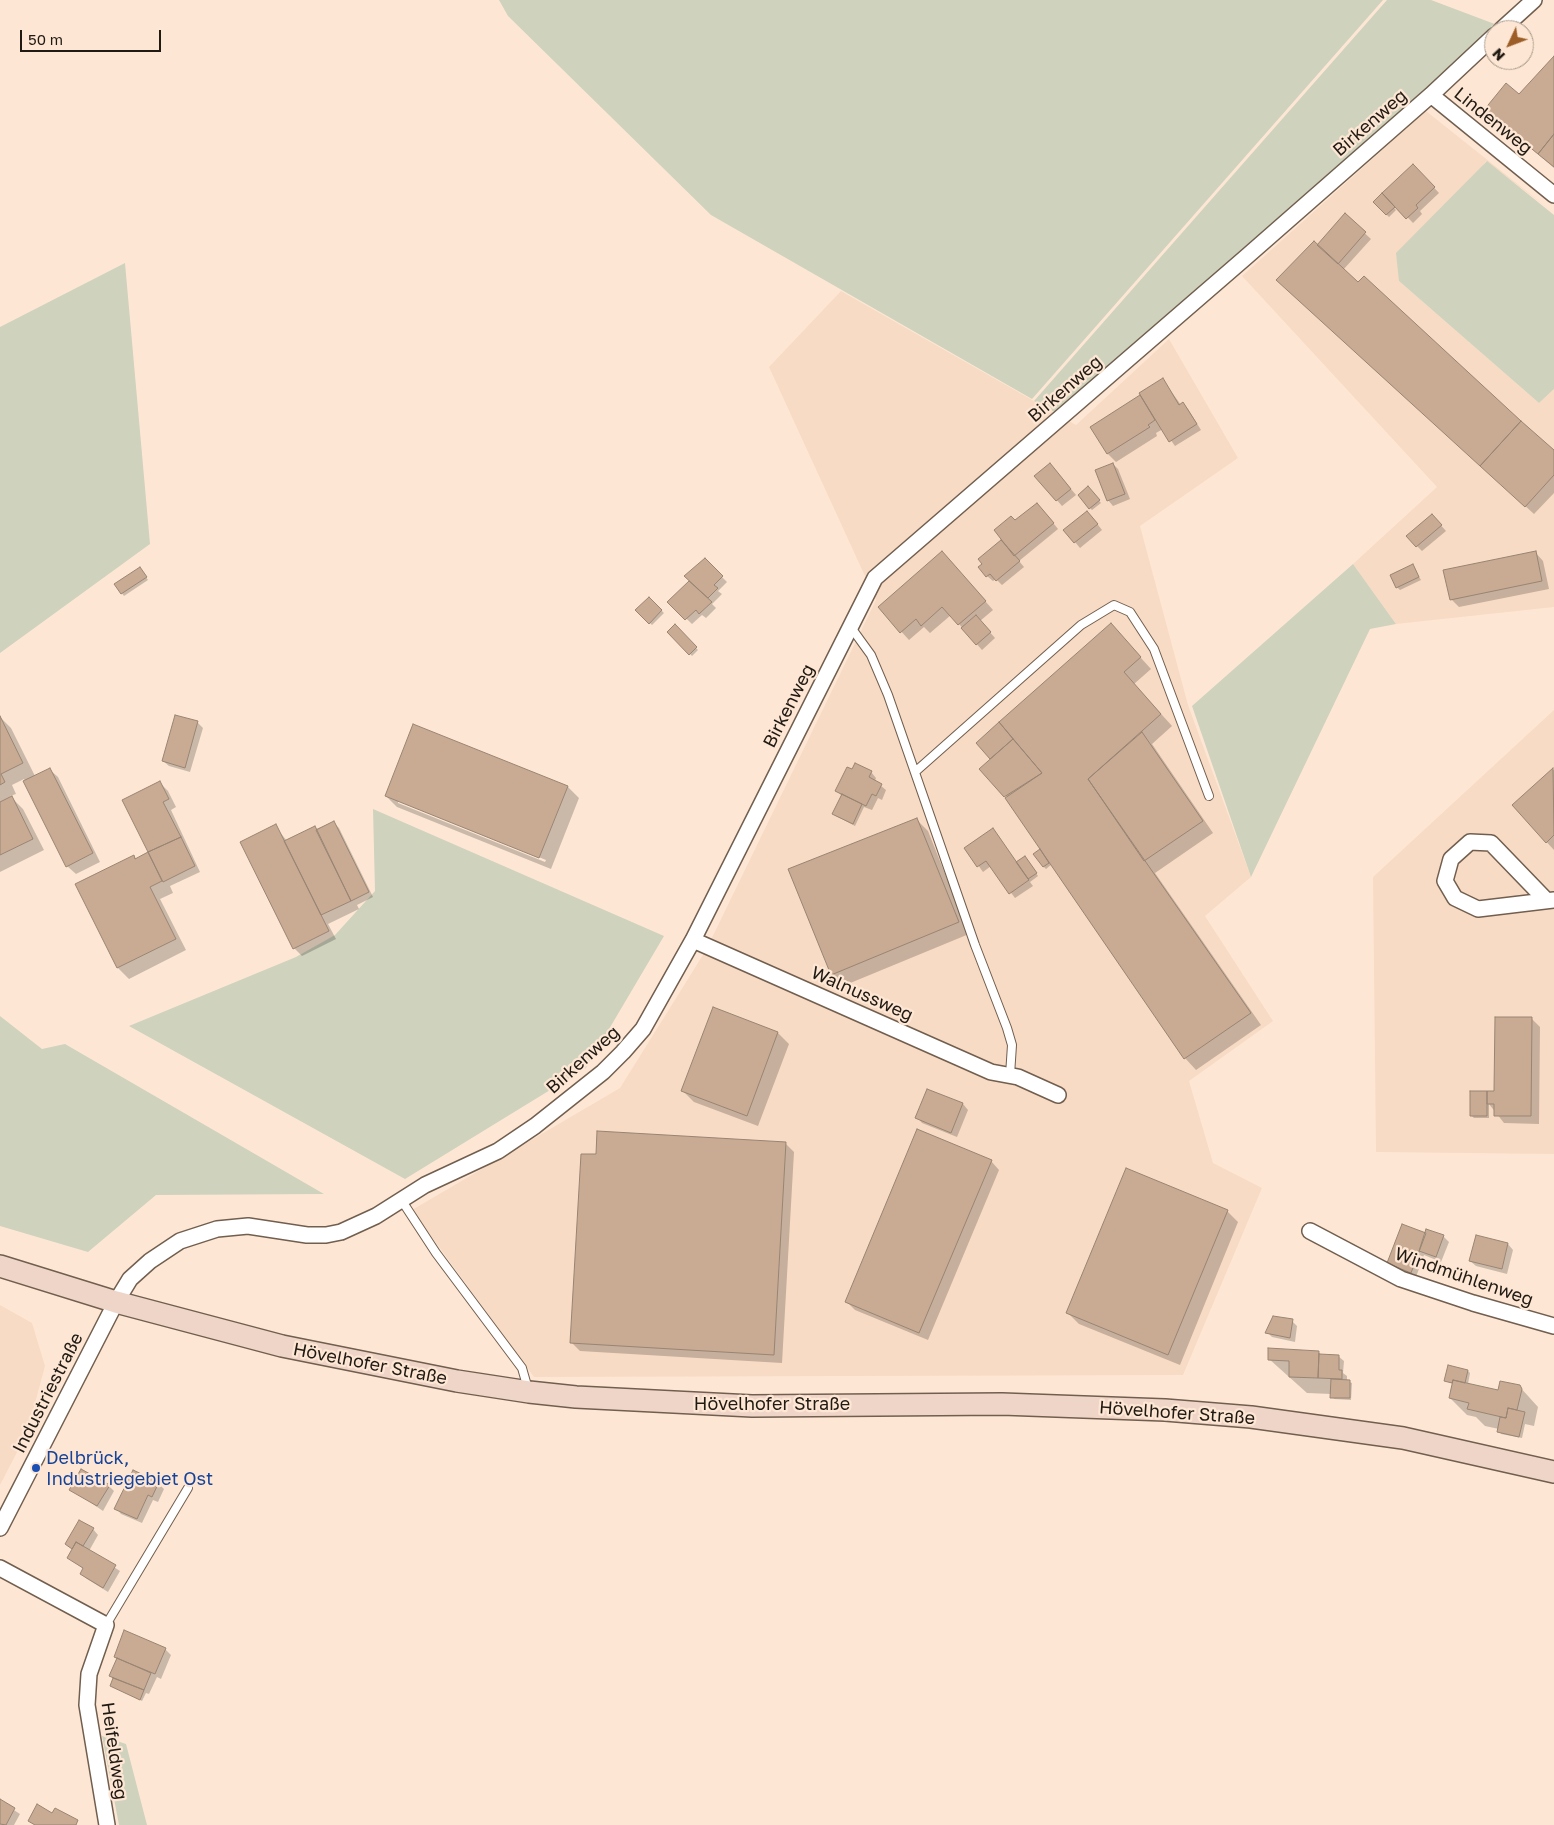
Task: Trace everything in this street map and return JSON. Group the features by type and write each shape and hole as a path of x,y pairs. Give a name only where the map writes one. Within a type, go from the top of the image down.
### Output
{"main road":[{"name":"Hövelhofer Straße","path":"0,1266 116,1302 291,1348 448,1380 529,1392 585,1398 752,1406 1002,1404 1165,1410 1241,1416 1403,1438 1554,1472"}],"street":[{"path":"1512,20 1534,0"},
{"name":"Birkenweg","path":"116,1302 140,1269 180,1241 200,1233 248,1226 306,1235 326,1235 341,1232 376,1216 425,1185 498,1150 535,1126 602,1072 642,1029 693,940 850,626 876,578 1431,95 1484,45"},
{"name":"Lindenweg","path":"1431,95 1554,195"},
{"path":"1470,842 1491,843 1550,900 1478,909 1455,898 1445,881 1450,859 1470,842"},
{"name":"Walnussweg","path":"693,940 991,1072 1014,1076"},
{"path":"1014,1076 1058,1095"},
{"name":"Windmühlenweg","path":"1310,1231 1401,1279 1473,1303 1554,1326"},
{"name":"Industriestraße","path":"0,1528 116,1302"},
{"path":"0,1568 106,1626"},
{"name":"Heifeldweg","path":"106,1626 90,1674 87,1705 107,1825"}],"lane":[{"path":"915,772 1081,625 1114,605 1130,612 1154,648 1210,796"},
{"path":"850,626 871,655 915,772 1012,1045 1014,1076"},
{"path":"402,1201 436,1253 522,1368 529,1392"},
{"path":"106,1626 188,1488"}],"shaded area":[{"path":"1426,111 1554,213 1486,161 1399,281 1539,403 1554,389 1554,607 1396,624 1353,564 1437,487 1242,276"},
{"path":"841,291 1076,425 1169,339 1238,458 1140,526 1188,705 1251,877 1205,916 1273,1021 1189,1081 1213,1163 1262,1188 1183,1375 534,1377 412,1210 620,1088 706,950 876,600 769,367"},
{"path":"1554,710 1554,1154 1376,1152 1373,877"},
{"path":"0,1305 32,1323 45,1366 27,1433 0,1485"}],"green space":[{"path":"499,0 1383,0 1032,399 711,215 508,16"},
{"path":"1387,0 1431,0 1484,20 1484,40 1062,416 1034,401"},
{"path":"1487,161 1554,215 1554,389 1539,403 1399,281 1396,253"},
{"path":"125,263 150,544 0,653 0,327"},
{"path":"1353,564 1396,624 1370,629 1251,877 1192,706"},
{"path":"373,809 664,936 586,1068 405,1179 129,1026 296,957 335,935 375,891"},
{"path":"0,1016 42,1049 65,1044 324,1194 156,1195 88,1252 0,1226"},
{"path":"102,1736 126,1744 147,1825 119,1825"}],"building":[{"path":"1554,56 1554,134 1538,154 1484,110 1506,83 1519,94"},
{"path":"1554,134 1554,167 1538,154"},
{"path":"1413,164 1435,187 1416,205 1418,208 1406,219 1382,193"},
{"path":"1382,193 1395,207 1386,215 1373,202"},
{"path":"1345,213 1366,232 1338,264 1317,245"},
{"path":"1314,241 1358,282 1364,276 1521,421 1480,466 1276,280"},
{"path":"1163,378 1179,405 1183,402 1197,424 1169,442 1139,393"},
{"path":"1140,395 1155,420 1148,425 1150,427 1107,454 1090,427"},
{"path":"1521,421 1554,450 1554,475 1525,507 1480,466"},
{"path":"1050,463 1071,489 1056,501 1034,476"},
{"path":"1113,463 1125,494 1107,501 1095,470"},
{"path":"1088,486 1100,500 1089,509 1078,495"},
{"path":"1037,503 1054,523 1014,556 994,530 1011,516 1015,520"},
{"path":"1087,511 1098,524 1074,543 1063,530"},
{"path":"1432,514 1442,525 1416,547 1406,536"},
{"path":"1001,540 1020,561 996,581 990,574 986,577 978,567 982,564 978,559"},
{"path":"942,551 986,601 958,625 942,607 921,626 916,619 900,633 878,607"},
{"path":"1536,551 1542,581 1450,600 1443,570"},
{"path":"705,558 723,576 714,585 718,588 708,598 684,576"},
{"path":"1413,564 1419,577 1396,588 1390,575"},
{"path":"140,567 147,577 121,594 114,584"},
{"path":"689,581 712,602 699,614 696,610 685,620 667,602"},
{"path":"649,597 662,610 649,624 635,610"},
{"path":"976,615 991,632 976,645 961,628"},
{"path":"1111,623 1141,657 1124,672 1161,714 1088,779 1251,1013 1184,1059 1005,798 1042,773 999,722"},
{"path":"675,624 697,647 689,655 667,632"},
{"path":"175,715 198,721 185,768 162,761"},
{"path":"0,716 23,763 1,774 5,782 0,785"},
{"path":"999,722 1013,739 990,759 976,743"},
{"path":"413,724 568,786 539,858 385,796"},
{"path":"1142,732 1203,821 1144,861 1088,779"},
{"path":"1013,739 1042,773 1004,797 979,769"},
{"path":"855,763 872,771 869,777 882,784 876,796 872,794 866,806 835,791 847,767 852,769"},
{"path":"50,768 93,853 66,867 23,781"},
{"path":"1553,768 1554,835 1546,843 1512,805"},
{"path":"160,781 169,799 163,802 181,837 148,852 122,800"},
{"path":"842,794 862,804 853,824 832,814"},
{"path":"12,796 33,839 0,855 0,802"},
{"path":"917,818 959,922 831,975 788,869"},
{"path":"334,821 369,892 351,901 316,830"},
{"path":"276,824 329,931 293,949 240,842"},
{"path":"315,826 351,901 321,915 284,841"},
{"path":"993,828 1029,880 1009,894 986,861 977,867 964,848"},
{"path":"181,837 195,866 163,882 148,852"},
{"path":"1040,849 1049,863 1043,867 1033,854"},
{"path":"148,852 162,881 150,887 176,939 117,968 75,884 134,855 135,859"},
{"path":"1025,856 1037,873 1028,879 1016,862"},
{"path":"713,1007 778,1032 747,1116 681,1091"},
{"path":"1495,1017 1532,1017 1531,1116 1494,1116 1494,1104 1487,1104 1487,1091 1494,1091"},
{"path":"927,1089 963,1103 951,1133 915,1118"},
{"path":"1470,1091 1487,1091 1487,1116 1470,1116"},
{"path":"917,1129 992,1160 919,1333 845,1302"},
{"path":"597,1131 786,1142 774,1355 570,1343 581,1154 596,1154"},
{"path":"1126,1168 1228,1210 1168,1355 1066,1313"},
{"path":"1402,1224 1426,1233 1411,1273 1387,1263"},
{"path":"1426,1229 1444,1235 1436,1257 1419,1251"},
{"path":"1476,1235 1508,1243 1502,1269 1469,1261"},
{"path":"1273,1316 1293,1319 1290,1338 1265,1333"},
{"path":"1268,1348 1319,1351 1318,1378 1289,1377 1289,1361 1268,1360"},
{"path":"1319,1354 1339,1355 1339,1370 1342,1370 1342,1379 1318,1378"},
{"path":"1448,1365 1468,1370 1465,1383 1453,1380 1452,1383 1444,1381"},
{"path":"1331,1379 1350,1380 1350,1398 1330,1398"},
{"path":"1453,1380 1498,1390 1500,1381 1520,1385 1522,1389 1517,1410 1508,1408 1506,1418 1467,1409 1469,1403 1449,1398"},
{"path":"1508,1408 1525,1412 1519,1437 1497,1432 1500,1417 1506,1418"},
{"path":"81,1469 110,1485 97,1506 69,1490"},
{"path":"133,1470 159,1482 152,1497 148,1495 137,1519 114,1509"},
{"path":"79,1520 94,1528 83,1546 76,1542 72,1549 65,1544"},
{"path":"76,1542 116,1565 103,1588 80,1574 83,1568 67,1558"},
{"path":"124,1630 166,1648 155,1674 114,1657"},
{"path":"117,1658 151,1673 144,1690 109,1676"},
{"path":"113,1678 144,1690 140,1700 110,1686"},
{"path":"0,1799 15,1808 6,1825 0,1824"},
{"path":"37,1804 52,1813 55,1808 78,1820 76,1825 35,1825 28,1821"}],"place":[{"name":"Delbrück, Industriegebiet Ost","path":"36,1468"}]}
